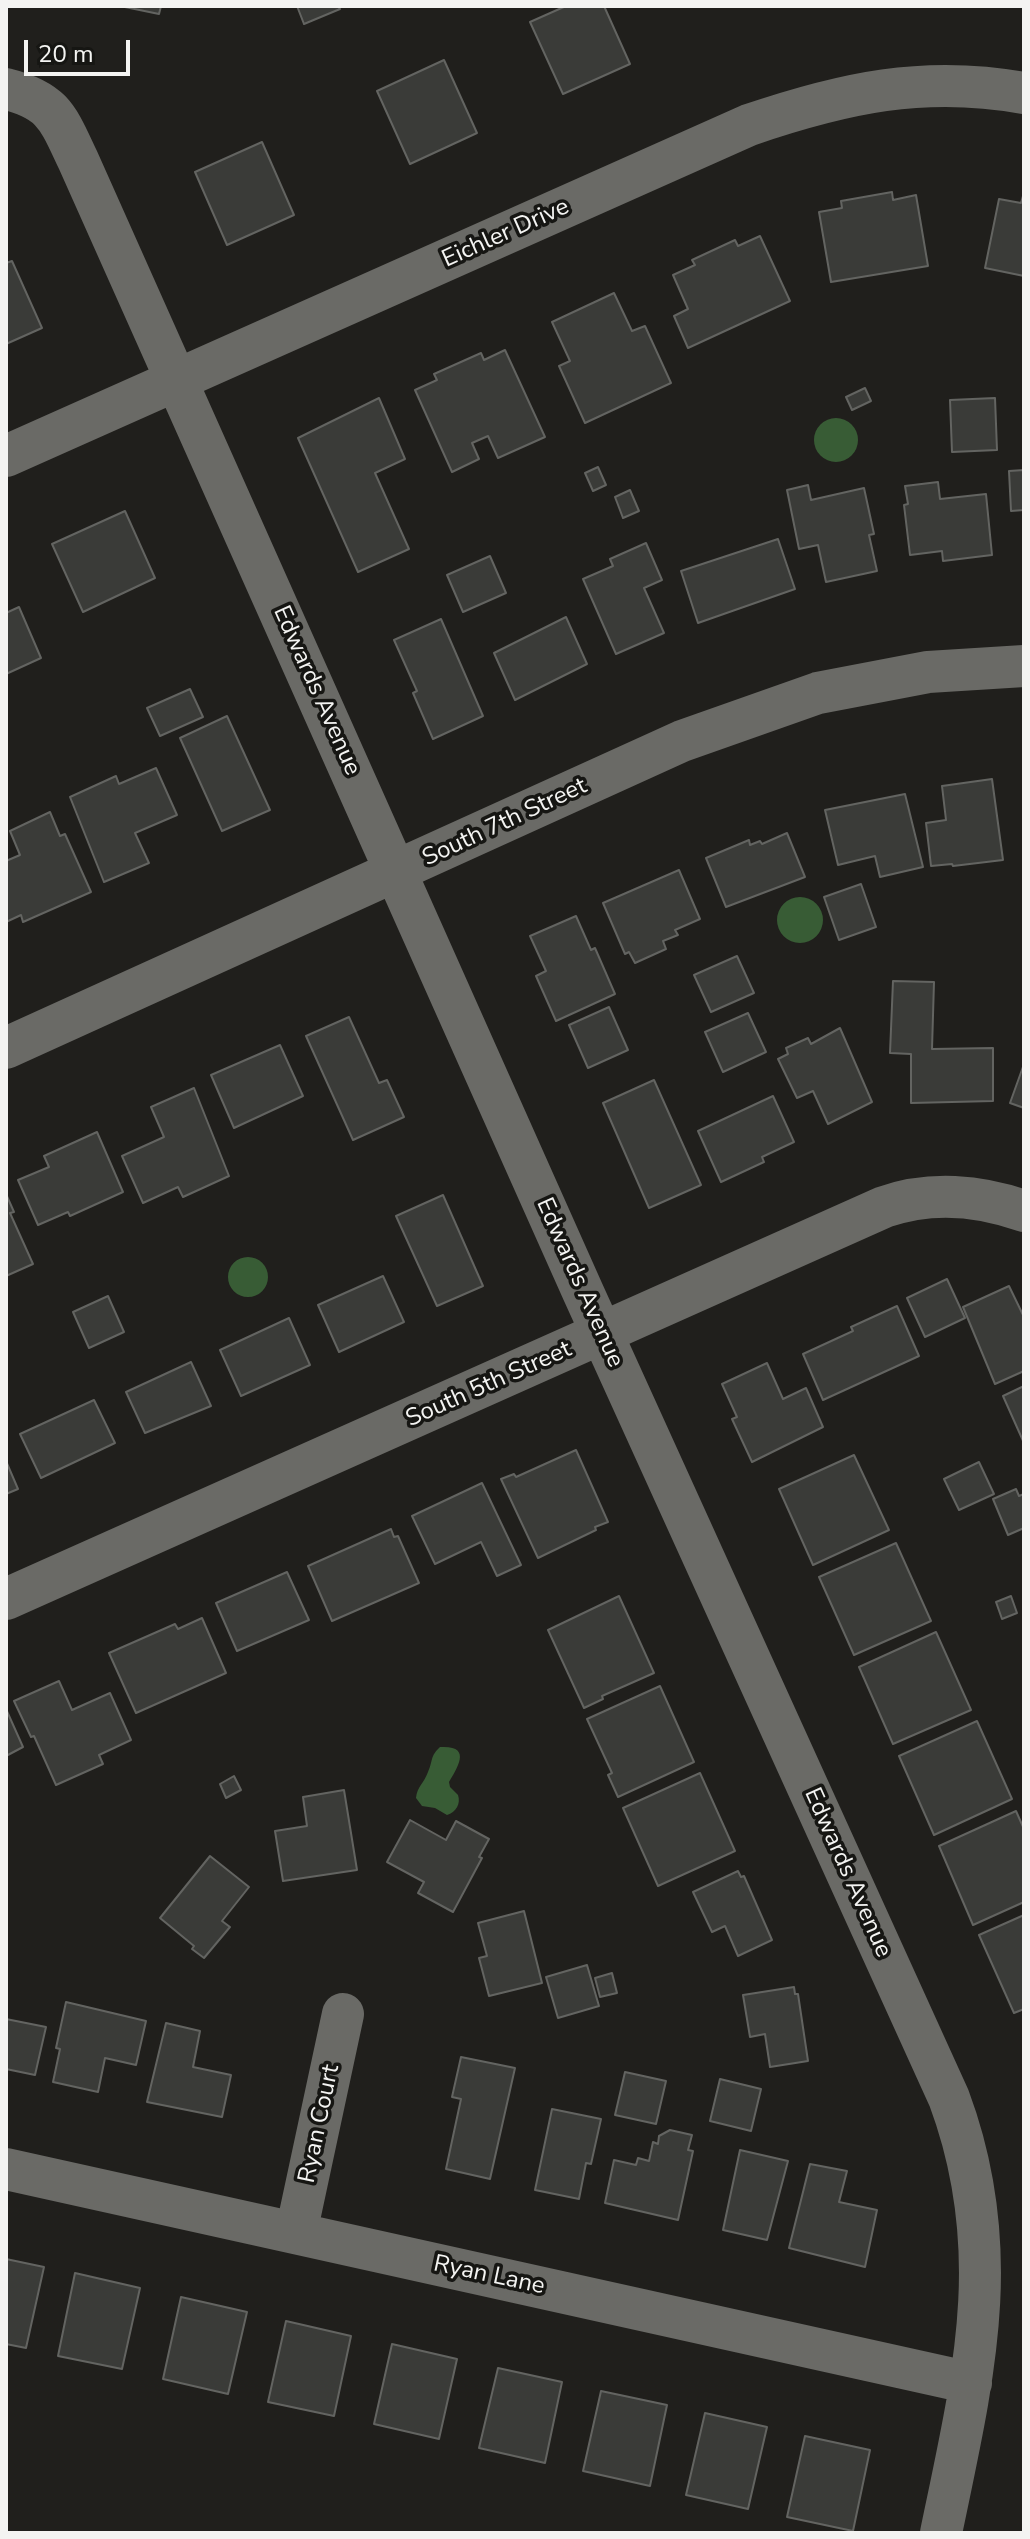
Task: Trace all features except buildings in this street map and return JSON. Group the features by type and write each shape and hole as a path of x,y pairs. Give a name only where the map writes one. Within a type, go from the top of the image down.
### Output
{"street":[{"name":"Eichler Drive","path":"6,456 749,125 804,106 858,93 902,88 975,87 1024,93"},
{"name":"Edwards Avenue","path":"6,89 43,102 62,126 955,2115 970,2165 981,2268 979,2319 971,2383 941,2533"},
{"name":"South 7th Street","path":"6,1048 682,741 818,693 928,672 1024,666"},
{"name":"South 5th Street","path":"6,1599 890,1204 920,1198 959,1197 1024,1211"},
{"name":"Ryan Court","path":"296,2233 343,2014"},
{"name":"Ryan Lane","path":"6,2169 971,2383"}],"shaded area":[{"path":"836,418 851,425 858,440 851,455 836,462 821,455 814,440 821,425"},
{"path":"800,897 816,904 823,920 816,936 800,943 784,936 777,920 784,904"},
{"path":"248,1257 262,1263 268,1277 262,1291 248,1297 234,1291 228,1277 234,1263"},
{"path":"440,1747 456,1750 460,1758 449,1782 458,1795 458,1804 447,1815 435,1808 422,1806 416,1798 433,1756"}]}
